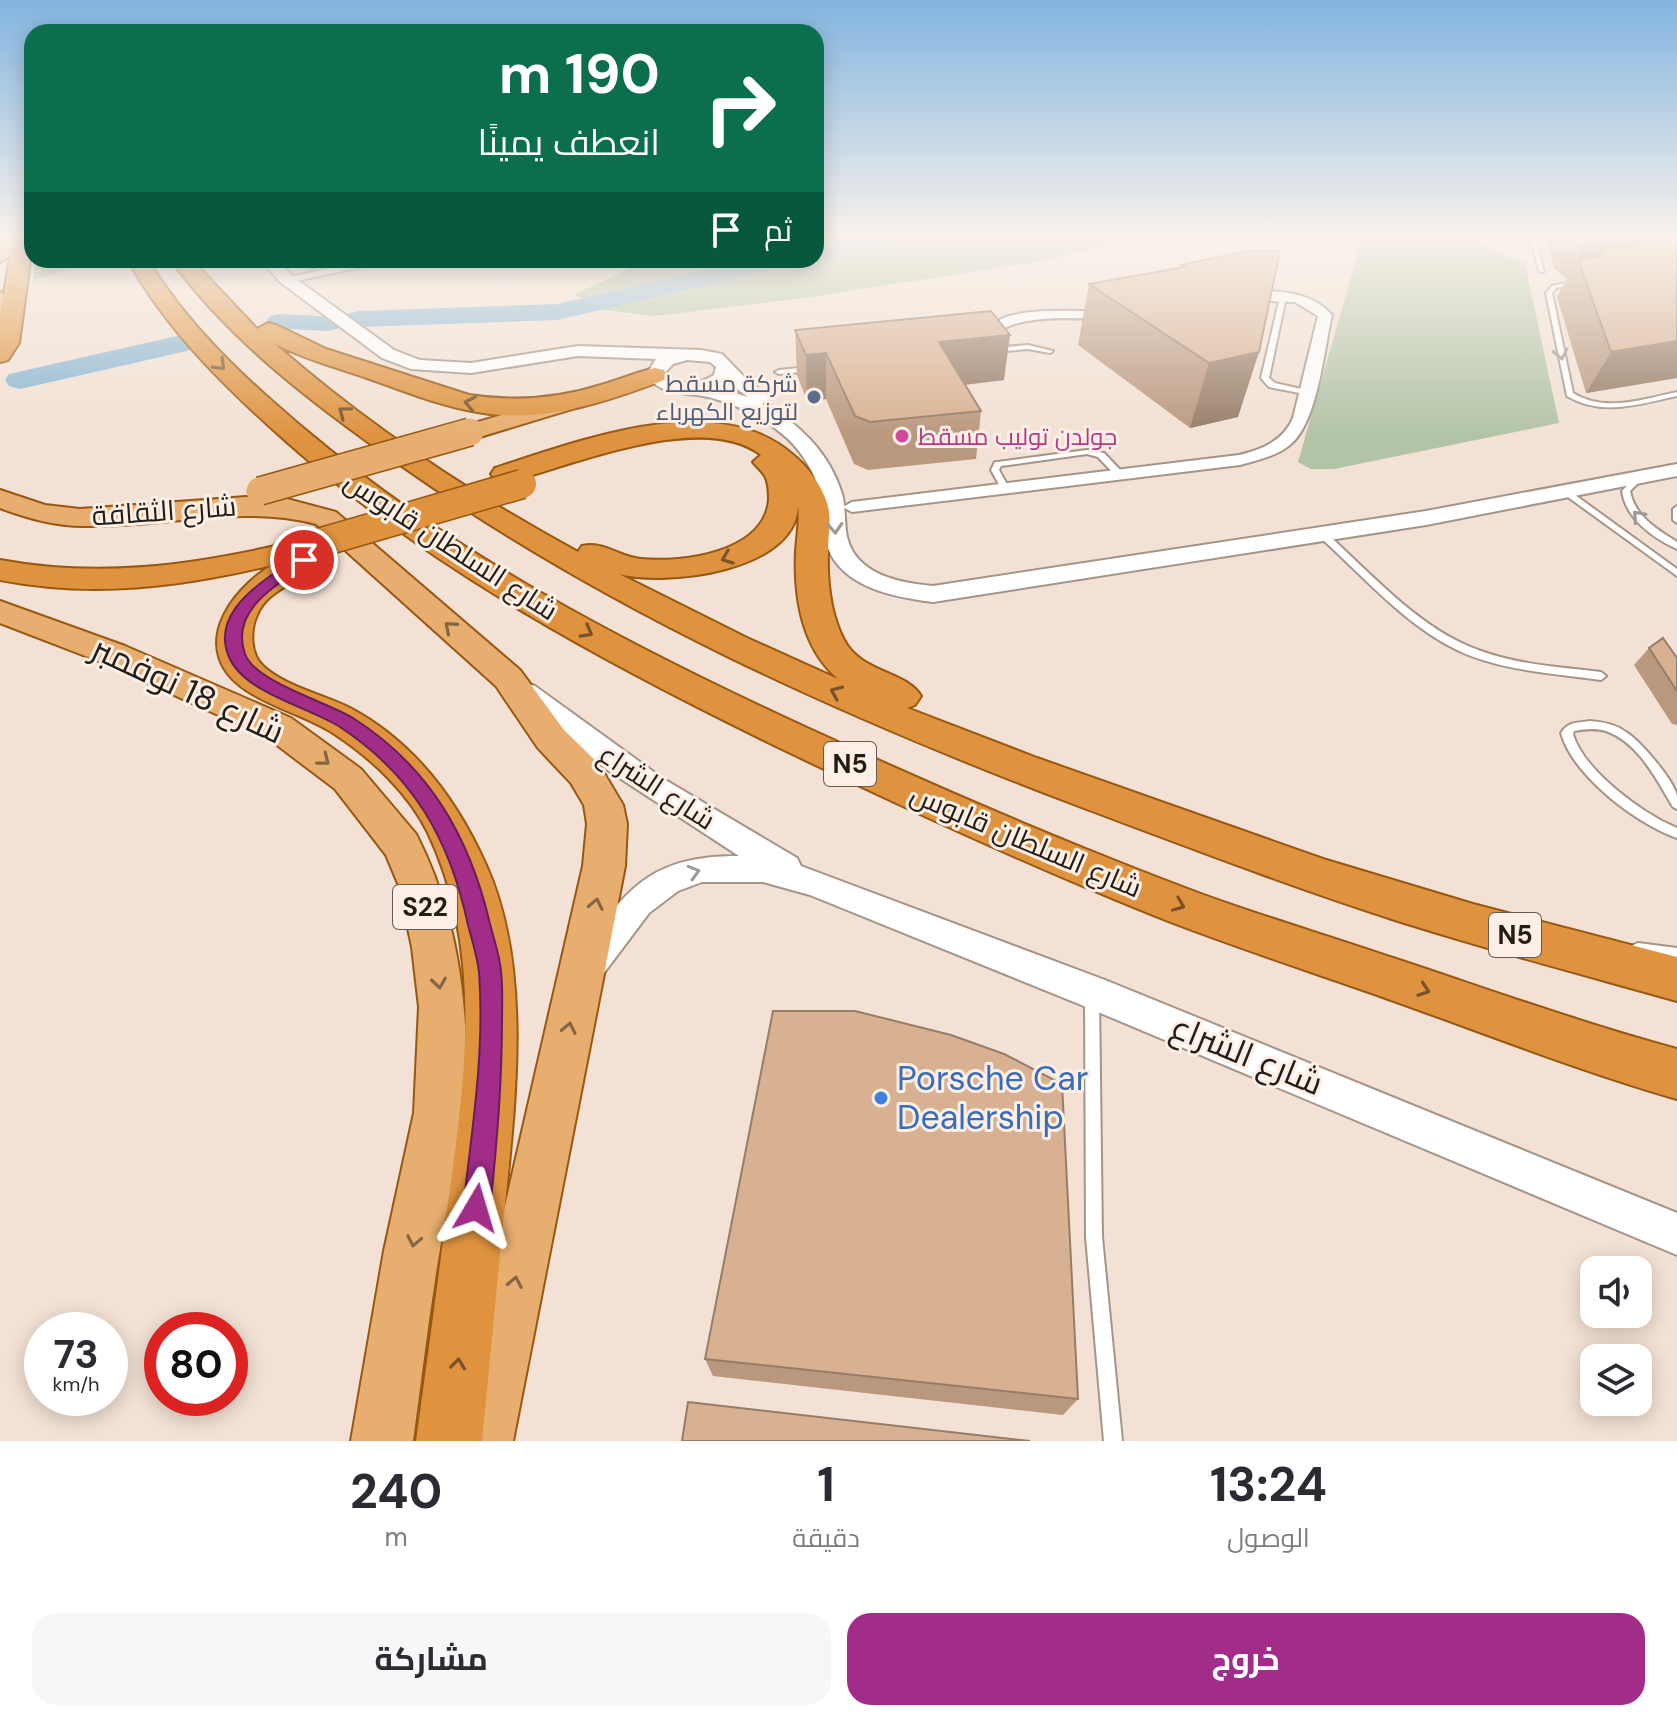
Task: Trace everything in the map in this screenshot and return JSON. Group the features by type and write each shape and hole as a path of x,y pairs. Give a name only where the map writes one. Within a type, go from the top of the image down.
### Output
{"highway":[{"path":"0,355 7,343 13,302"},
{"name":"شارع السلطان قابوس","path":"164,302 190,336 310,450 368,497 565,620 678,683 980,825 1190,909 1677,1074"},
{"name":"شارع السلطان قابوس","path":"221,302 309,384 413,463 525,536 721,641 812,683 1020,768 1354,888 1677,979"},
{"path":"236,318 321,356 469,403 526,406 589,397 655,373"},
{"path":"0,570 66,580 124,581 171,577 289,552 367,531 514,479 602,443 665,431 732,434 759,443 787,461 803,482 815,510 812,556 814,603 824,635 844,664 879,686 1354,888"},
{"path":"0,549 40,560 122,565 289,552 514,479 649,445 708,441 730,444 773,466 782,482 785,499 783,514 774,530 755,546 705,566 667,571 640,569 579,548 413,463"},
{"path":"289,552 249,598 239,616 234,636 237,656 251,675 346,723 379,748 416,785 445,823 470,882 490,971 490,1091 449,1441"}],"main road":[{"path":"0,302 0,332"},
{"path":"0,475 17,486 49,497 103,505 187,503 260,491 589,397"},
{"name":"شارع الثقافة","path":"0,498 43,512 92,518 256,506 312,513 326,518 508,678"},
{"name":"شارع 18 نوفمبر","path":"0,611 113,654 278,727 348,779 402,846 420,886 440,992 439,1113 412,1251 382,1441"},
{"path":"482,1441 607,844 603,805 585,773 551,739 508,678"}],"street":[{"path":"318,302 388,354 405,362 458,368 602,357 633,360 668,385 694,388 749,403 771,414 792,431 812,454 826,480 835,513 836,541 846,560 866,576 897,589 953,593 1426,518 1677,470"},
{"path":"852,507 1240,460 1265,453 1284,444 1296,432 1325,315 1310,303 1299,302"},
{"path":"988,351 987,334 999,324 1064,315 1130,316"},
{"path":"510,362 545,354 587,351 716,358 740,384 793,416 817,438 843,477 852,507 854,539 870,561 903,577 948,581 1410,506 1578,471 1677,455"},
{"path":"655,373 668,360 684,355"},
{"path":"694,388 718,381 727,369"},
{"name":"شارع الشراع","path":"508,678 588,741 670,798 815,883"},
{"name":"شارع الشراع","path":"579,980 637,903 667,881 702,869 763,869 815,883 1092,992 1677,1234"}],"lane":[{"path":"1282,302 1265,378 1272,385 1307,393"},
{"path":"1551,302 1570,394 1579,401 1602,406 1677,394"},
{"path":"988,351 1028,347 1050,351"},
{"path":"779,372 826,367"},
{"path":"1005,488 995,470 998,464 1080,453 1101,455 1120,475"},
{"path":"1640,477 1626,491 1628,504 1649,527 1677,546"},
{"path":"1564,490 1677,573"},
{"path":"1677,509 1677,520"},
{"path":"1323,535 1434,631 1458,646 1502,660 1601,676"},
{"path":"1677,804 1645,753 1629,739 1608,729 1587,726 1571,728 1567,733 1571,746 1620,799 1645,818 1677,833"},
{"path":"1546,944 1620,947 1677,954"},
{"path":"1092,992 1094,1237 1113,1441"}],"green space":[{"path":"585,302 769,302 655,316 594,309"},
{"path":"1344,302 1533,302 1559,423 1334,469 1311,469 1298,462"}],"building":[{"path":"1117,302 1269,302 1259,352 1209,363"},
{"path":"1593,302 1677,302 1677,341 1611,352"},
{"path":"991,311 1010,335 939,342 981,411 870,422 855,416 826,353 806,355 795,330"},
{"path":"1663,638 1677,658 1677,691 1649,648"},
{"path":"773,1011 855,1011 951,1035 1004,1054 1062,1084 1078,1399 705,1359"},
{"path":"688,1402 1030,1441 682,1441"}],"waterway":[{"path":"359,319 557,312 600,302"},
{"path":"280,322 327,323"},
{"path":"20,380 190,342"}],"place":[{"name":"شركة مسقط لتوزيع الكهرباء","path":"814,397"},
{"name":"جولدن توليب مسقط","path":"902,436"},
{"name":"Porsche Car Dealership","path":"881,1098"}],"route":[{"path":"304,560 249,598 239,616 234,636 237,656 251,675 346,723 379,748 416,785 445,823 470,882 490,971 490,1091 476,1208"}]}
